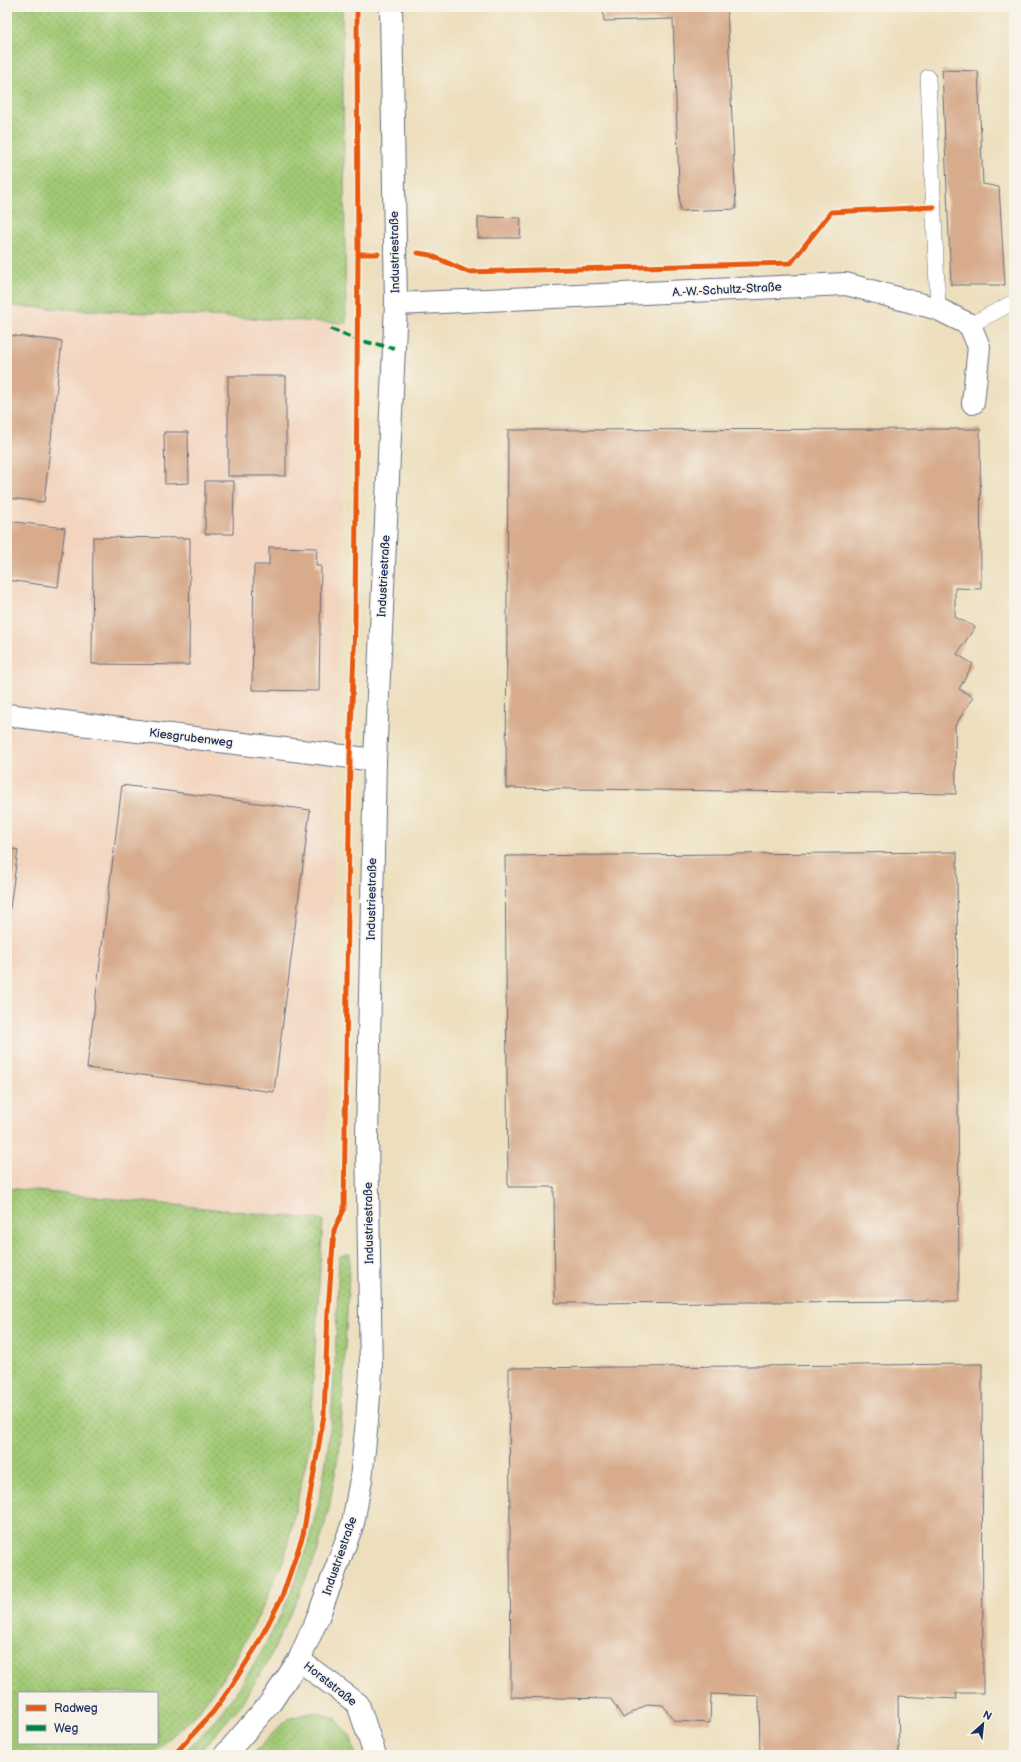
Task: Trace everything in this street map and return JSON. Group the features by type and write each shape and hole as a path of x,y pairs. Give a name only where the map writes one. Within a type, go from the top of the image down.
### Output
{"street":[{"name":"Industriestraße","path":"225,1755 271,1702 299,1660 318,1617 353,1523 361,1479 367,1421 371,1371 367,1137 376,760 396,304 390,7"},
{"name":"A.-W.-Schultz-Straße","path":"396,304 846,284 938,309 970,325"},
{"path":"970,325 979,347 973,403"},
{"name":"Kiesgrubenweg","path":"7,716 376,760"},
{"name":"Horststraße","path":"299,1660 358,1704 375,1755"}],"lane":[{"path":"928,77 938,309"},
{"path":"970,325 1014,302"}],"shaded area":[{"path":"7,306 346,323 328,1092 323,1220 7,1187"}],"green space":[{"path":"7,7 342,7 346,323 7,306"},
{"path":"7,1188 323,1220 309,1448 285,1556 261,1611 232,1665 198,1712 151,1755 7,1755"},
{"path":"350,1254 340,1446 329,1508 317,1553 296,1602 265,1667 238,1708 197,1755 181,1755 211,1724 237,1690 261,1653 281,1614 298,1573 311,1531 321,1489 331,1424 339,1257"},
{"path":"314,1712 335,1718 351,1737 355,1755 253,1755 287,1719"}],"building":[{"path":"603,7 727,7 736,209 680,211 673,19 604,21"},
{"path":"942,70 978,71 983,184 999,187 1005,285 951,285"},
{"path":"478,217 521,218 520,238 478,238"},
{"path":"7,335 62,341 44,502 7,498"},
{"path":"228,376 286,376 286,476 228,476"},
{"path":"980,429 981,589 955,588 955,617 975,627 957,654 973,664 959,689 973,697 955,726 956,794 506,788 508,430"},
{"path":"164,432 188,432 189,483 165,484"},
{"path":"205,481 234,481 233,534 205,534"},
{"path":"7,521 65,528 58,587 7,580"},
{"path":"93,537 190,538 189,665 92,664"},
{"path":"269,547 317,548 316,566 321,566 319,691 252,690 254,565 269,565"},
{"path":"122,785 310,810 274,1092 87,1068"},
{"path":"7,848 18,850 8,922 7,921"},
{"path":"957,852 959,1301 555,1303 554,1187 508,1187 505,856"},
{"path":"982,1364 983,1693 956,1693 957,1699 898,1696 899,1755 760,1755 759,1696 711,1694 710,1723 674,1721 663,1705 648,1704 623,1718 611,1699 511,1697 509,1368"}],"marked path":[{"path":"331,329 357,340 394,348"}],"cycle path":[{"path":"357,7 358,254 378,254"},
{"path":"418,253 430,255 468,272 791,263 831,212 934,207"},
{"path":"174,1755 213,1712 229,1690 256,1647 282,1597 303,1535 324,1415 328,1311 334,1230 344,1210 350,757 355,624 358,254"}]}
